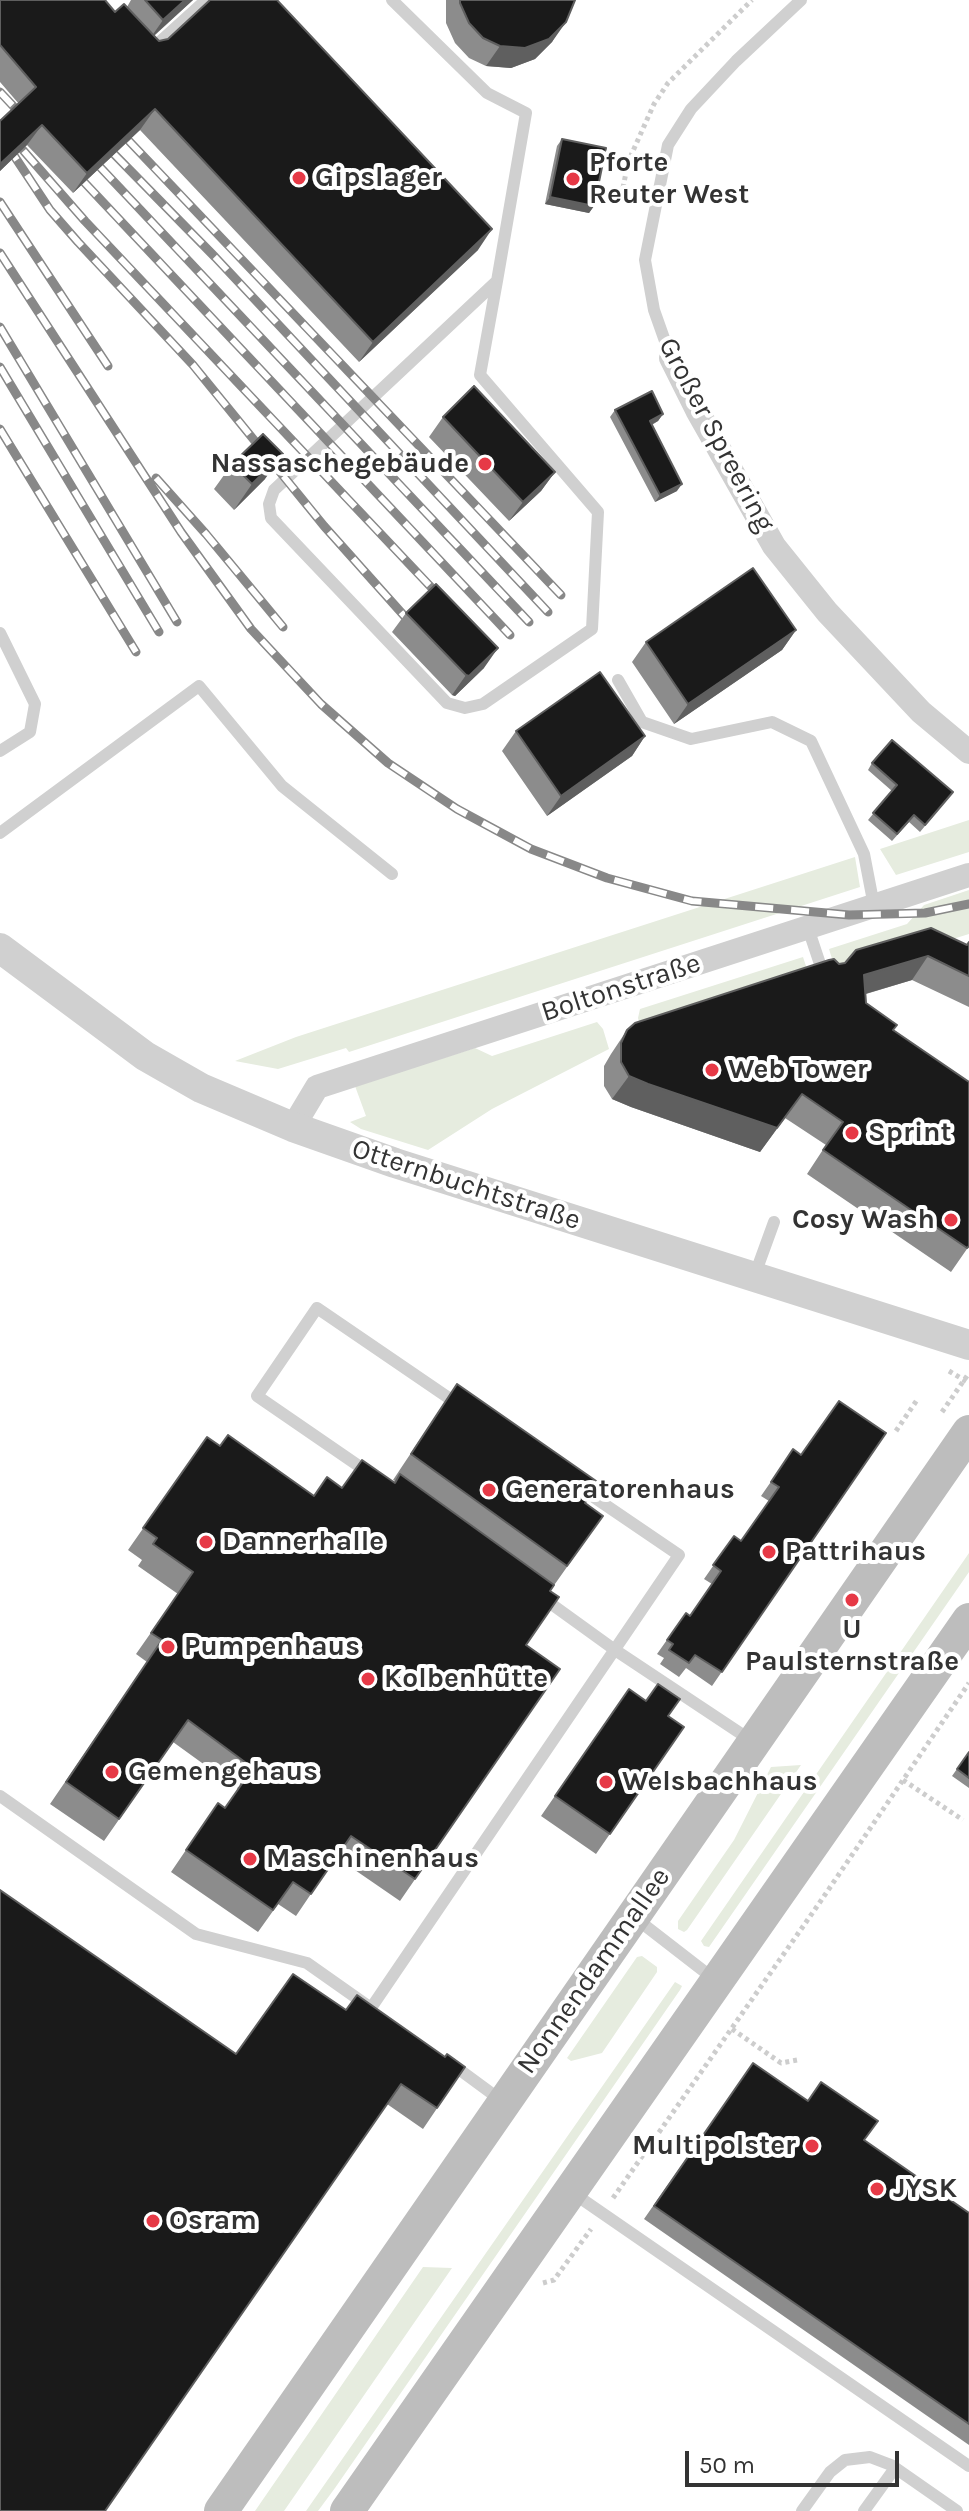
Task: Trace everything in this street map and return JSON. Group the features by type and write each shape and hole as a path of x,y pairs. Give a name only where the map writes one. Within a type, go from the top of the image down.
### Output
{"main road":[{"name":"Nonnendammallee","path":"221,2511 753,1742 964,1447"},
{"path":"347,2511 969,1620"}],"street":[{"name":"Großer Spreering","path":"671,358 774,546 827,612 910,701 969,752"},
{"name":"Boltonstraße","path":"293,1127 317,1087 969,875"},
{"name":"Otternbuchtstraße","path":"0,948 145,1056 201,1088 293,1127 395,1163 969,1345"}],"lane":[{"path":"138,43 148,53 206,0"},
{"path":"392,0 487,93 526,113 497,281 480,375 598,512 592,629 483,704 465,708 447,703 271,518 269,504 274,490 497,281"},
{"name":"Großer Spreering","path":"671,358 654,310 645,260 668,145 700,100 801,0"},
{"path":"0,633 35,704 30,732 0,751"},
{"path":"618,680 642,722 691,739 772,722 811,741 864,854 874,906"},
{"path":"0,833 199,686 282,786 392,874"},
{"path":"808,928 825,979"},
{"path":"754,1277 774,1222"},
{"path":"380,1481 257,1396 317,1308 472,1414"},
{"path":"371,2008 679,1555 563,1476"},
{"path":"529,1588 753,1742"},
{"path":"0,1796 196,1934 307,1963 384,2017"},
{"path":"632,1916 717,1981"},
{"path":"436,2053 504,2102"},
{"path":"571,2191 969,2466"},
{"path":"802,2511 830,2472 845,2460 870,2457 895,2468 957,2511"},
{"path":"864,2511 895,2468"}],"path":[{"path":"623,188 628,162 654,104 668,83 752,0"},
{"path":"942,1366 967,1382"},
{"path":"942,1412 967,1382 969,1373"},
{"path":"896,1431 917,1400"},
{"path":"554,2280 732,2029 969,1683"},
{"path":"903,1780 963,1820"},
{"path":"732,2029 781,2063 797,2060"}],"shaded area":[{"path":"969,820 969,852 896,875 880,849"},
{"path":"855,857 860,887 349,1052 346,1048 278,1069 235,1061 296,1037"},
{"path":"969,890 969,934 837,975 829,949 907,924 924,905"},
{"path":"803,957 812,984 644,1038 638,1018 640,1009"},
{"path":"597,1022 603,1029 609,1049 492,1109 428,1150 361,1129 350,1122 366,1116 355,1086 475,1048 492,1056"},
{"path":"969,1553 969,1572 709,1947 704,1946 701,1941"},
{"path":"801,1765 687,1930 678,1929 678,1921 734,1840 771,1767"},
{"path":"642,1956 657,1967 657,1972 602,2053 571,2061 567,2058 637,1957"},
{"path":"675,1982 682,1986 680,1990 335,2488 318,2511 306,2511"},
{"path":"423,2267 452,2268 284,2511 255,2511"}],"building":[{"name":"Gipslager","path":"0,0 105,0 115,12 124,4 159,41 168,39 210,0 277,0 492,229 373,342 155,109 87,173 42,125 0,164 0,121 36,87 0,45"},
{"path":"145,0 185,0 163,20"},
{"path":"460,0 575,0 566,22 549,39 525,48 500,46 483,38 469,23"},
{"name":"Pforte Reuter West","path":"562,139 606,148 594,206 550,197"},
{"path":"474,386 555,472 523,502 443,417"},
{"path":"652,391 663,414 650,421 682,484 660,495 615,410"},
{"path":"263,434 283,454 252,484 232,464"},
{"path":"753,568 796,630 688,704 646,642"},
{"path":"436,584 498,648 469,676 406,613"},
{"path":"600,672 645,736 561,796 516,731"},
{"path":"892,740 953,792 925,825 914,815 897,834 873,813 897,785 872,763"},
{"path":"931,928 967,945 969,942 969,976 928,956 864,975 866,1003 897,1025 893,1030 969,1082 967,1248 823,1150 843,1122 802,1094 777,1128 629,1076 621,1062 621,1043 627,1030 635,1023 829,960 845,963 856,950"},
{"name":"Generatorenhaus","path":"457,1384 599,1483 585,1503 603,1516 567,1566 411,1454"},
{"name":"Pattrihaus","path":"839,1401 886,1433 722,1672 695,1655 689,1663 669,1650 673,1644 667,1640 686,1613 690,1616 721,1571 713,1565 734,1536 741,1541 779,1487 771,1482 793,1449 801,1455"},
{"name":"Kolbenhütte","path":"228,1435 314,1496 327,1477 342,1488 362,1460 395,1483 400,1474 554,1585 550,1591 559,1597 526,1645 560,1669 415,1879 351,1836 311,1894 293,1882 273,1910 186,1850 218,1803 225,1808 253,1768 188,1720 119,1819 66,1782 162,1640 151,1633 193,1572 153,1544 157,1538 143,1528 207,1437 220,1446"},
{"name":"Welsbachhaus","path":"658,1684 680,1699 668,1716 684,1727 610,1834 555,1796 629,1689 646,1701"},
{"path":"969,1752 969,1778 957,1769"},
{"name":"Osram","path":"0,1890 236,2054 293,1974 346,2010 357,1995 445,2057 447,2054 465,2067 437,2108 401,2084 105,2511 0,2511"},
{"path":"753,2063 808,2101 821,2082 878,2121 864,2140 969,2213 969,2424 654,2206"}],"railway":[{"path":"0,92 30,124"},
{"path":"0,124 85,221 446,603"},
{"path":"129,141 561,595"},
{"path":"7,145 50,210 193,365 324,526 407,619"},
{"path":"114,154 215,257 548,612"},
{"path":"100,167 529,622"},
{"path":"84,182 510,635"},
{"path":"0,202 108,366"},
{"path":"0,253 181,532 251,629 321,704 388,763 457,809 531,849 607,878 692,901 849,915 925,913 969,904"},
{"path":"0,327 177,622"},
{"path":"0,367 159,632"},
{"path":"0,429 136,652"},
{"path":"156,478 283,627"}],"place":[{"name":"Gipslager","path":"299,178"},
{"name":"Pforte Reuter West","path":"573,179"},
{"name":"Nassaschegebäude","path":"485,464"},
{"name":"Web Tower","path":"712,1070"},
{"name":"Sprint","path":"852,1133"},
{"name":"Cosy Wash","path":"951,1220"},
{"name":"Generatorenhaus","path":"489,1490"},
{"name":"Dannerhalle","path":"206,1542"},
{"name":"Pattrihaus","path":"769,1552"},
{"name":"U Paulsternstraße","path":"852,1600"},
{"name":"Pumpenhaus","path":"168,1647"},
{"name":"Kolbenhütte","path":"368,1679"},
{"name":"Gemengehaus","path":"112,1772"},
{"name":"Welsbachhaus","path":"606,1782"},
{"name":"Maschinenhaus","path":"250,1859"},
{"name":"Multipolster","path":"812,2146"},
{"name":"JYSK","path":"877,2189"},
{"name":"Osram","path":"153,2221"}]}
